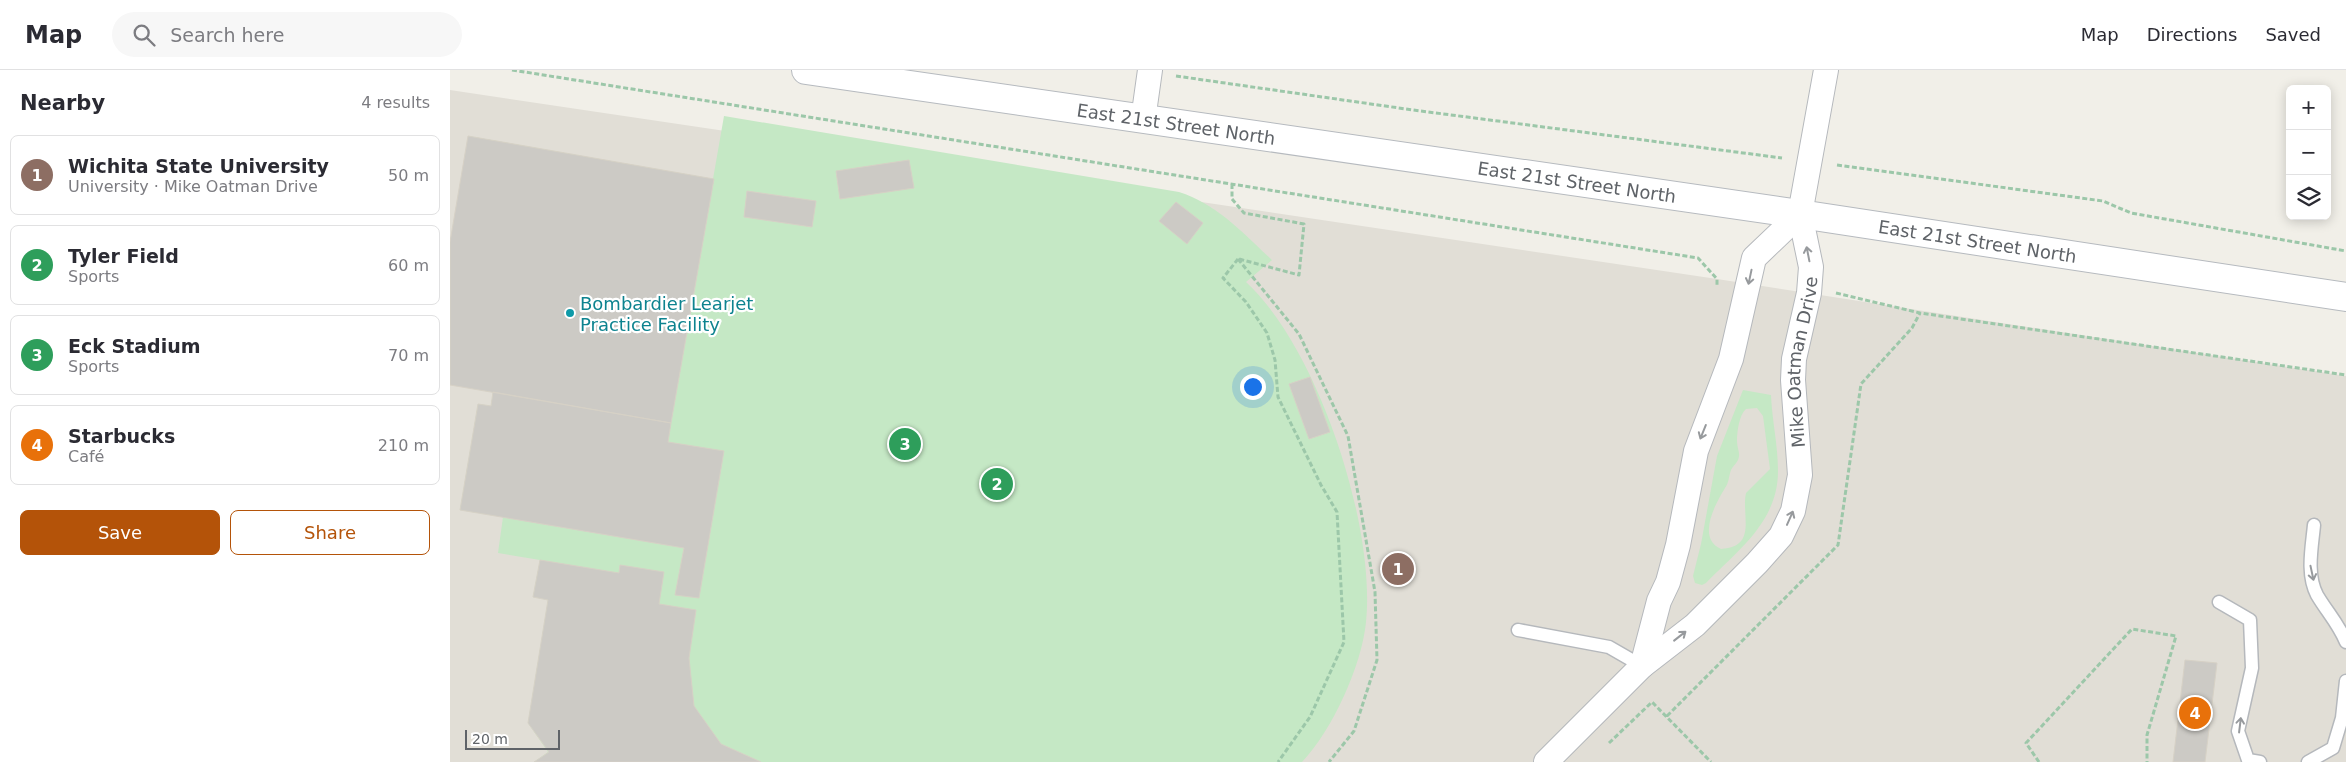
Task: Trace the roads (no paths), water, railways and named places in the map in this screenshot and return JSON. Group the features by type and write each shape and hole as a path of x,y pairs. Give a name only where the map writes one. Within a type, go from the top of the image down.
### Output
{"main road":[{"name":"East 21st Street North","path":"806,70 1800,214 2346,297"}],"street":[{"path":"1642,666 1659,601 1668,582 1678,545 1696,451 1727,374 1754,258 1800,214 1826,70"},
{"path":"1143,120 1150,71"},
{"name":"Mike Oatman Drive","path":"1546,762 1642,666 1694,625 1758,563 1781,536 1789,521 1796,500 1800,475 1793,398 1794,359 1809,293 1811,267 1800,214"}],"lane":[{"path":"2314,525 2310,565 2316,594 2338,624 2346,642"},
{"path":"2219,602 2250,620 2252,668 2238,731 2248,760 2260,762"},
{"path":"1518,630 1609,647 1642,666"},
{"path":"2308,762 2334,748 2342,718 2346,681"}],"place":[{"name":"Bombardier Learjet Practice Facility","path":"570,313"},
{"name":"Eck Stadium","path":"905,444"},
{"name":"Tyler Field","path":"997,484"},
{"name":"Wichita State University","path":"1398,569"},
{"name":"Starbucks","path":"2195,713"}]}
